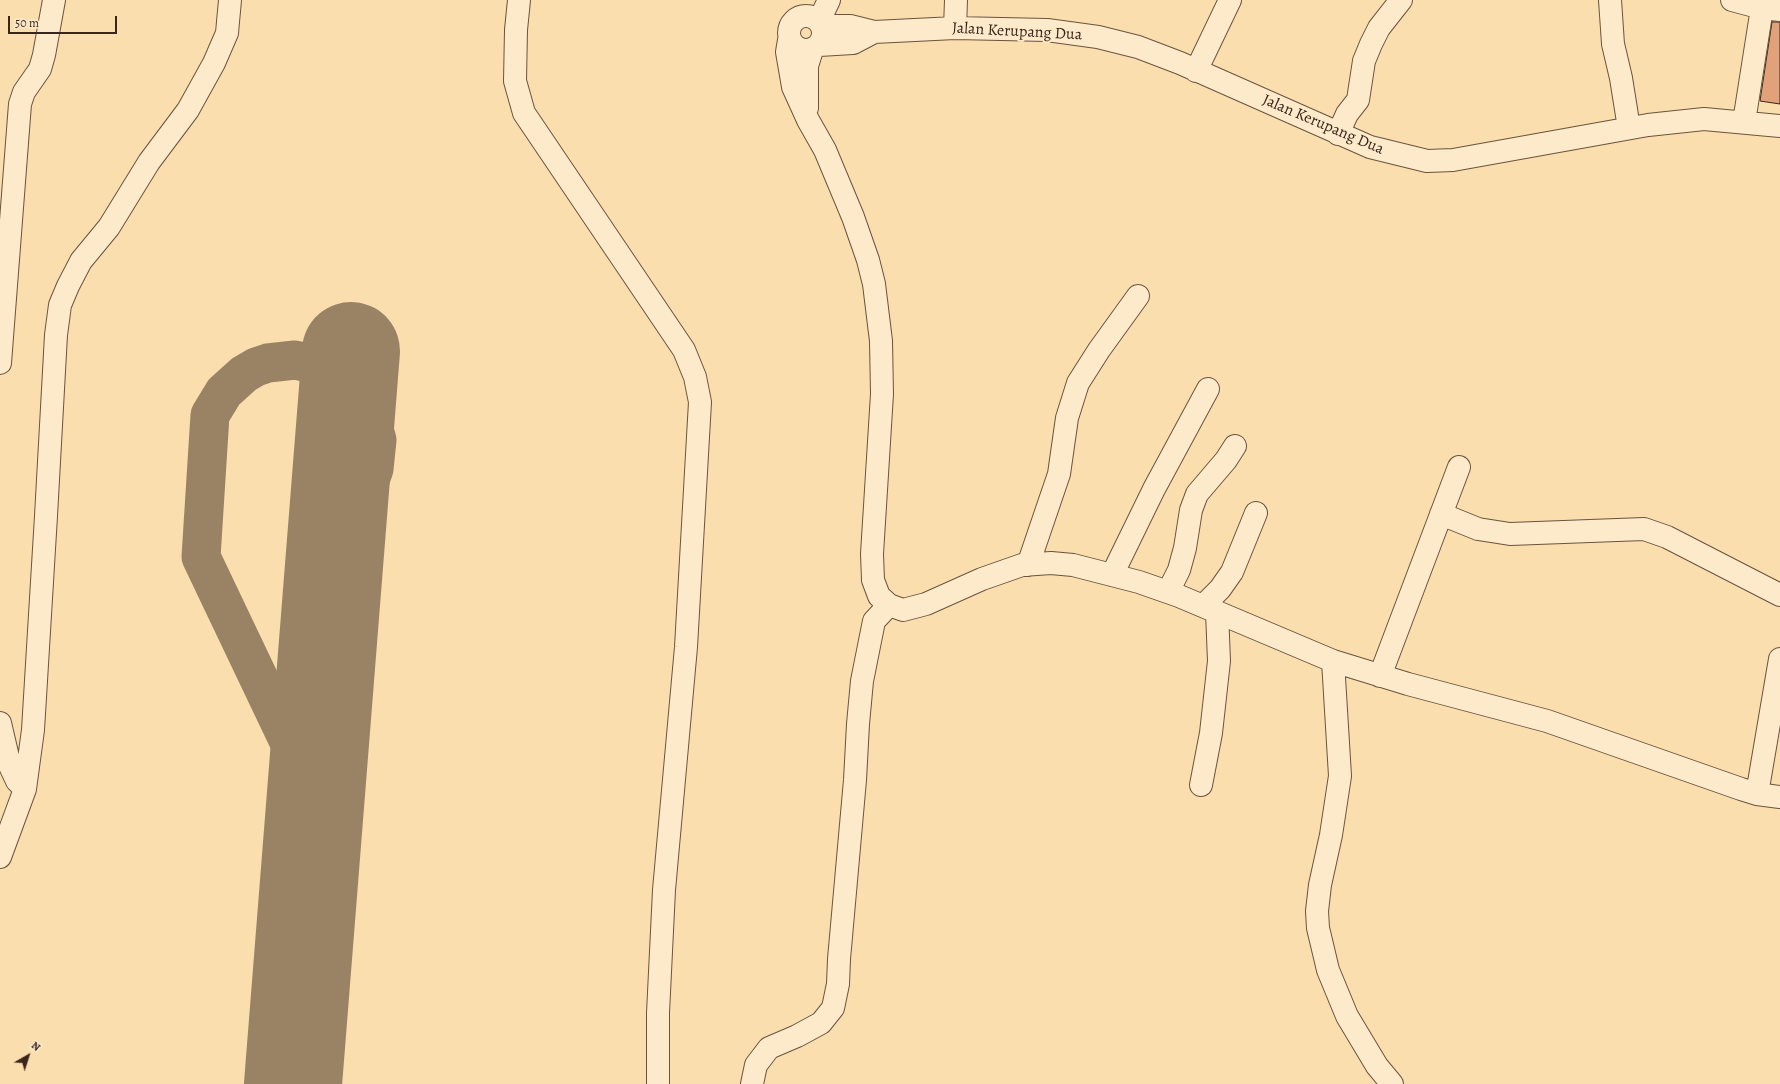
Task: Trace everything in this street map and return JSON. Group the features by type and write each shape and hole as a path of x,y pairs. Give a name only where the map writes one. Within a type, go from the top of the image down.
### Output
{"street":[{"path":"0,363 20,104 24,92 40,69 54,0"},
{"path":"0,857 25,789 33,730 56,335 60,305 81,261 109,227 149,162 188,110 214,63 227,33 230,0"},
{"path":"519,0 516,30 515,81 524,113 684,350 695,377 700,402 686,647 664,890 658,1013 658,1084"},
{"path":"808,120 807,82 813,26 829,0"},
{"path":"955,28 956,0"},
{"path":"1196,71 1230,0"},
{"path":"1338,134 1347,114 1358,100 1364,61 1371,44 1379,28 1401,0"},
{"path":"1610,0 1613,44 1621,78 1629,128"},
{"path":"1732,0 1771,9 1744,122"},
{"path":"813,26 790,24 788,29 790,40 788,52 793,87 808,120 825,150 853,217 868,260 874,284 881,340 882,394 872,554 873,580 879,596 889,605 903,610 926,604 982,579 1028,564 1051,563 1073,565 1168,592 1333,662 1547,722 1757,794 1780,797"},
{"name":"Jalan Kerupang Dua","path":"813,26 850,26 874,32 955,28 1047,30 1098,37 1138,47 1370,147 1427,161 1453,160 1629,128 1704,119 1780,126"},
{"path":"1028,564 1059,474 1067,418 1078,383 1099,350 1138,296"},
{"path":"1112,575 1154,488 1208,389"},
{"path":"1168,592 1179,570 1185,548 1191,510 1197,494 1226,460 1235,446"},
{"path":"1380,676 1459,467"},
{"path":"1201,784 1211,734 1219,661 1210,609 1220,589 1232,572 1256,513"},
{"path":"1441,514 1478,528 1510,534 1644,529 1667,537 1780,595"},
{"path":"752,1084 756,1065 769,1048 797,1036 821,1023 833,1008 838,984 839,959 856,780 858,724 865,658 874,621 889,605"},
{"path":"1757,794 1780,659"},
{"path":"1333,662 1340,776 1331,836 1320,885 1317,911 1318,928 1328,970 1347,1016 1377,1066 1392,1084"},
{"path":"0,723 10,766 17,781 25,789"}],"building":[{"path":"1772,22 1780,22 1780,104 1760,101"}],"taxiway":[{"path":"314,818 302,769 201,557 210,415 224,392 244,374 256,367 268,363 295,360 322,366 346,380 356,390 370,414 377,440 374,469 362,496 341,523 336,536 335,556"}],"runway":[{"path":"293,1084 351,351"}]}
